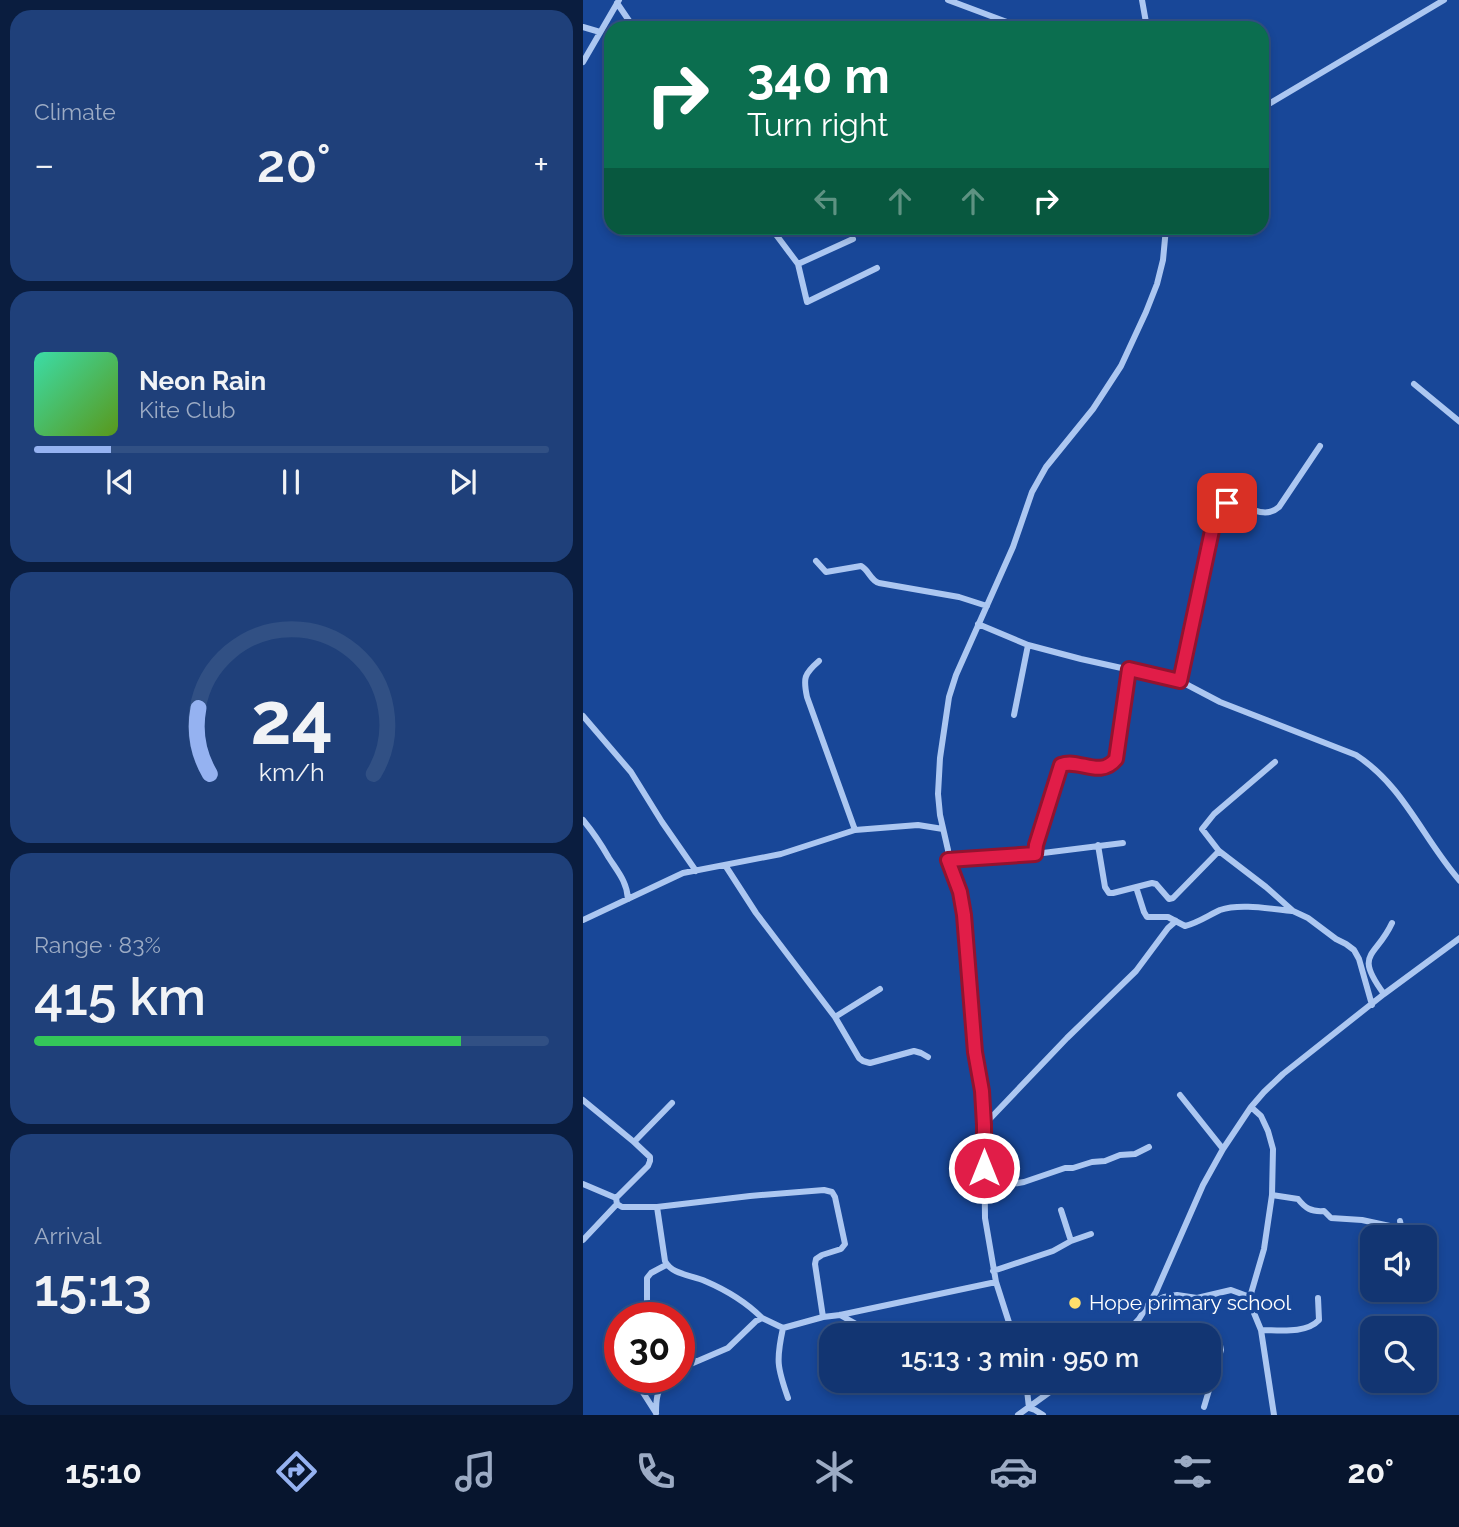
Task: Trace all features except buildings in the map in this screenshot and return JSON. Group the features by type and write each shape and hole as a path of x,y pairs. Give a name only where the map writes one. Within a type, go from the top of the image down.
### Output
{"street":[{"path":"948,0 1004,21"},
{"path":"1142,0 1146,21"},
{"path":"1269,104 1444,0"},
{"path":"606,21 618,2 630,21"},
{"path":"583,62 604,24"},
{"path":"583,27 599,32"},
{"path":"776,235 798,264 807,302 877,268"},
{"path":"1009,1323 993,1270 985,1218 982,1091 975,1052 964,915 960,892 948,860 938,794 949,697 1040,476 1093,409 1125,356 1157,284 1165,235"},
{"path":"798,264 853,239"},
{"path":"1414,384 1459,422"},
{"path":"1180,681 1218,509 1227,503 1266,513 1274,512 1320,446"},
{"path":"816,561 827,572 861,566 875,582 959,597 987,606"},
{"path":"979,624 1028,645 1180,681 1220,702 1356,755 1371,765 1393,787 1459,881"},
{"path":"1014,715 1028,645"},
{"path":"819,661 806,675 806,697 855,831"},
{"path":"1035,854 1061,765 1067,763 1100,768 1107,767 1116,759 1129,669"},
{"path":"583,716 631,772 696,871"},
{"path":"1275,762 1214,814 1202,829 1219,851 1293,911 1308,918 1354,950 1372,1005"},
{"path":"583,820 598,838 622,877 629,899"},
{"path":"583,920 683,873 798,850 855,831 918,825 943,829"},
{"path":"948,860 1035,854 1123,842"},
{"path":"1098,845 1107,891 1113,893 1148,883 1156,884 1169,899 1219,851"},
{"path":"725,865 756,913 835,1017 859,1058 870,1063 914,1051 928,1058"},
{"path":"1136,887 1147,917 1168,917 1189,926 1230,908 1293,911"},
{"path":"984,1125 1136,971 1176,921"},
{"path":"1384,994 1369,969 1369,956 1392,923"},
{"path":"1135,1323 1156,1292 1203,1185 1251,1107 1283,1074 1459,939"},
{"path":"1354,950 1372,951"},
{"path":"835,1017 881,989"},
{"path":"1180,1096 1223,1149"},
{"path":"583,1100 634,1142 650,1161 583,1240"},
{"path":"634,1142 672,1103"},
{"path":"1251,1107 1261,1116 1271,1139 1274,1158 1264,1249 1250,1297 1261,1330 1274,1415"},
{"path":"983,1189 1024,1182 1065,1168 1105,1161 1120,1155 1135,1154 1149,1147"},
{"path":"583,1184 617,1201 622,1207 657,1207 824,1190 832,1192 845,1244 841,1249 816,1259 823,1317"},
{"path":"1272,1195 1298,1199 1306,1209 1324,1211 1331,1218 1362,1220 1399,1228 1400,1220"},
{"path":"657,1207 666,1265 704,1280 745,1303 762,1318 783,1328 823,1317 996,1282"},
{"path":"1061,1210 1071,1241"},
{"path":"993,1270 1053,1251 1091,1234"},
{"path":"647,1302 647,1278 666,1265"},
{"path":"1148,1304 1164,1297 1177,1295 1197,1298 1231,1290 1250,1297"},
{"path":"1261,1330 1286,1331 1315,1324 1319,1320 1318,1298"},
{"path":"840,1315 854,1323"},
{"path":"695,1361 728,1348 762,1318"},
{"path":"783,1328 778,1364 788,1398"},
{"path":"644,1393 657,1414"},
{"path":"657,1393 657,1414"},
{"path":"1027,1393 1029,1408"},
{"path":"1018,1415 1049,1393"},
{"path":"1204,1407 1208,1393"},
{"path":"1029,1408 1043,1415"}],"place":[{"name":"Hope primary school","path":"1075,1303"}],"route":[{"path":"984,1168 982,1091 975,1052 964,915 960,892 948,860 1035,854 1061,765 1067,763 1100,768 1107,767 1116,759 1129,669 1180,681 1214,521 1218,509 1227,503"}]}
